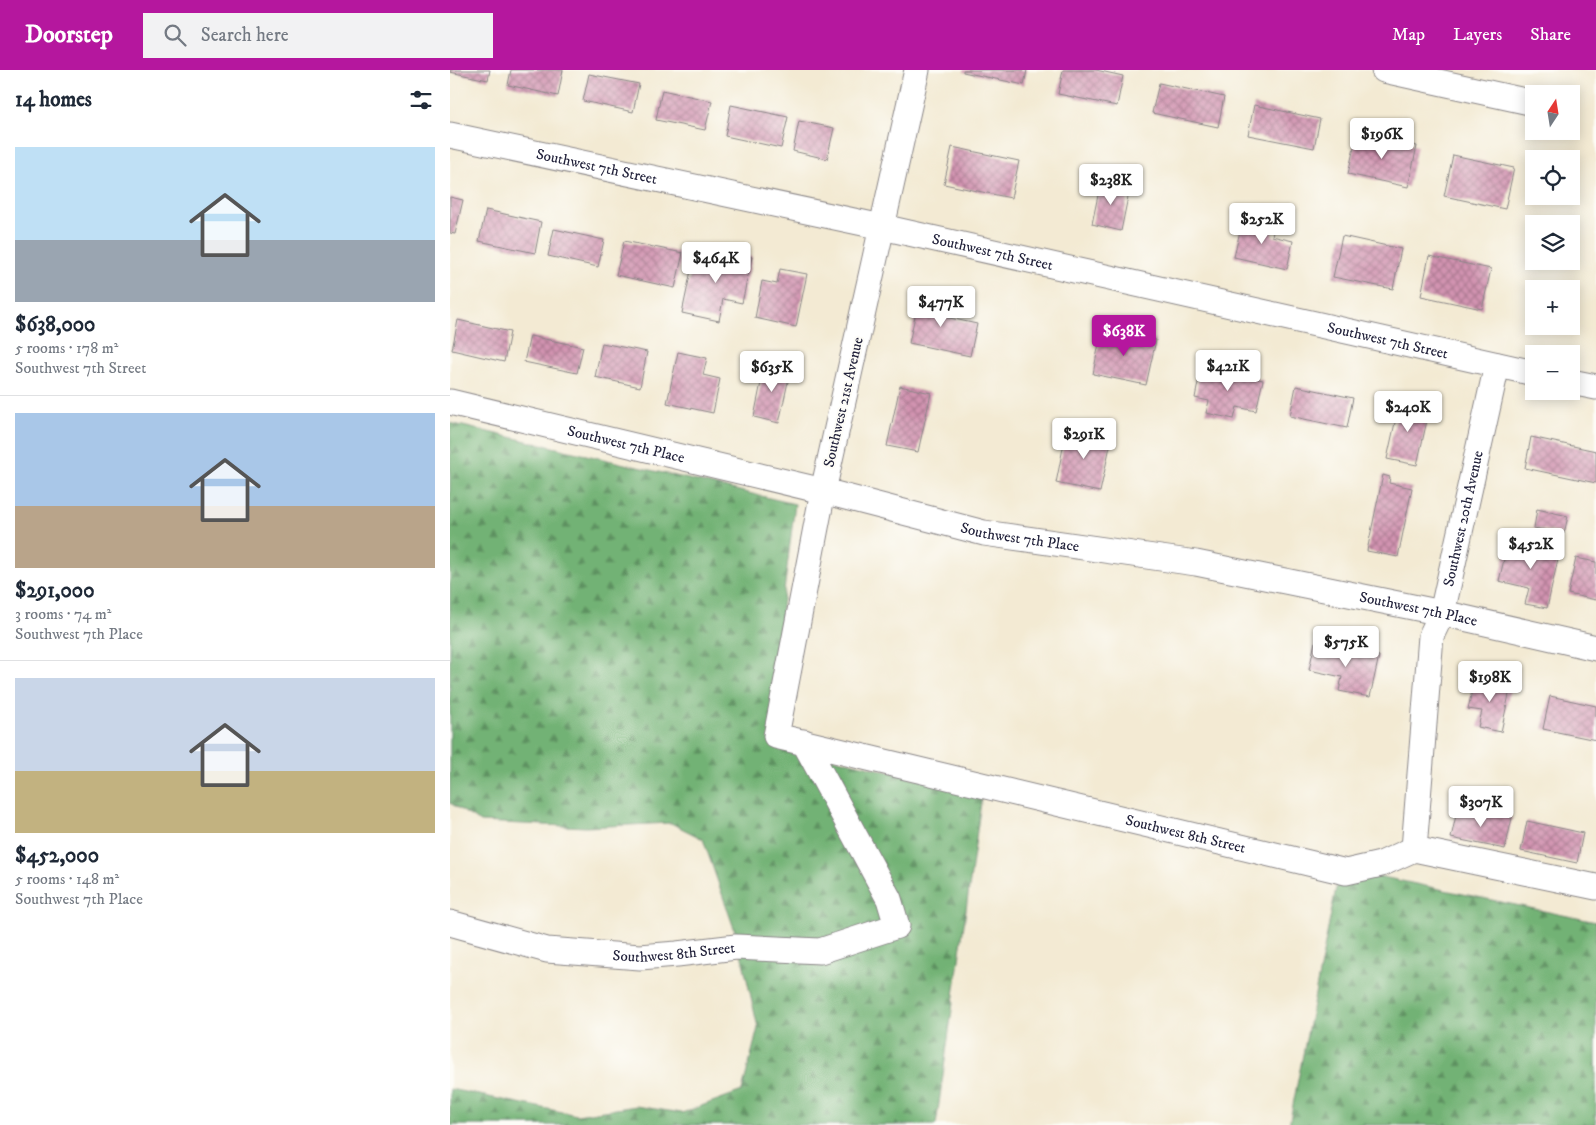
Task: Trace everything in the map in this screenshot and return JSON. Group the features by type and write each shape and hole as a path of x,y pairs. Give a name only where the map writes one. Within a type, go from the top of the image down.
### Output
{"street":[{"name":"Southwest 21st Avenue","path":"776,736 823,491 917,70"},
{"path":"1384,70 1525,101"},
{"name":"Southwest 7th Street","path":"450,135 882,227 1525,371"},
{"name":"Southwest 20th Avenue","path":"1414,849 1431,636 1442,613 1496,365"},
{"path":"1580,384 1596,387"},
{"name":"Southwest 7th Place","path":"450,402 823,491 984,533 1196,563 1442,613 1596,648"},
{"name":"Southwest 8th Street","path":"776,736 1346,872 1381,864 1414,849"},
{"name":"Southwest 8th Street","path":"450,923 547,950 640,957 736,947 820,951 897,926 889,899 804,742"},
{"path":"1414,849 1596,887"}],"green space":[{"path":"450,423 795,504 780,623 770,742 982,795 936,1125 450,1125 450,1089 577,1115 636,1106 682,1113 742,1091 758,1028 738,940 703,839 671,823 586,827 480,822 450,803"},
{"path":"1340,868 1596,922 1596,1125 1289,1125"}],"building":[{"path":"450,70 490,70 488,80 450,72"},
{"path":"511,70 563,70 558,96 508,85"},
{"path":"963,70 1027,70 1024,85 963,72"},
{"path":"1063,70 1096,70 1123,76 1117,106 1058,94"},
{"path":"589,74 639,84 633,112 583,101"},
{"path":"1159,83 1224,97 1218,127 1152,113"},
{"path":"662,90 712,101 705,130 656,120"},
{"path":"731,105 788,117 781,148 725,136"},
{"path":"1254,105 1320,119 1314,148 1248,135"},
{"path":"799,121 834,128 827,159 793,151"},
{"path":"1357,133 1417,146 1408,187 1348,174"},
{"path":"952,147 1019,161 1011,198 944,184"},
{"path":"1453,155 1514,168 1505,209 1444,196"},
{"path":"1101,181 1130,187 1121,231 1092,224"},
{"path":"450,197 463,200 455,234 450,233"},
{"path":"486,210 541,222 535,253 479,241"},
{"path":"1243,218 1275,224 1272,236 1293,241 1287,269 1234,257"},
{"path":"554,229 604,240 598,267 548,256"},
{"path":"1342,236 1401,249 1393,289 1333,277"},
{"path":"624,241 683,253 675,288 616,275"},
{"path":"714,249 752,257 742,303 723,299 719,321 682,313 693,261 710,265"},
{"path":"1429,256 1491,269 1482,309 1421,296"},
{"path":"780,269 807,274 796,327 755,318 762,281 777,284"},
{"path":"920,294 949,300 945,317 977,324 970,356 909,343"},
{"path":"458,320 510,332 504,362 452,350"},
{"path":"1102,328 1156,340 1146,385 1093,374"},
{"path":"530,336 583,347 577,373 524,362"},
{"path":"602,343 647,352 640,387 595,377"},
{"path":"678,352 707,358 703,375 720,379 713,413 667,403"},
{"path":"765,363 791,368 779,423 754,417"},
{"path":"1201,367 1263,380 1256,411 1237,407 1234,419 1206,413 1209,401 1195,398"},
{"path":"900,386 931,393 918,452 887,446"},
{"path":"1296,386 1353,398 1347,428 1290,416"},
{"path":"1400,400 1430,407 1417,465 1387,459"},
{"path":"1067,428 1112,437 1100,492 1056,483"},
{"path":"1531,437 1596,451 1596,483 1525,468"},
{"path":"1383,475 1390,477 1389,483 1412,488 1398,557 1367,551"},
{"path":"1537,509 1568,516 1564,534 1534,528"},
{"path":"1509,538 1560,550 1547,608 1525,604 1529,588 1499,581"},
{"path":"1576,558 1596,562 1596,600 1568,594"},
{"path":"1315,642 1379,656 1370,697 1339,691 1342,677 1309,670"},
{"path":"1475,677 1511,685 1501,732 1478,727 1482,711 1468,709"},
{"path":"1550,696 1596,706 1596,740 1543,729"},
{"path":"1458,806 1512,818 1505,849 1451,838"},
{"path":"1527,821 1583,833 1577,863 1521,851"}]}
